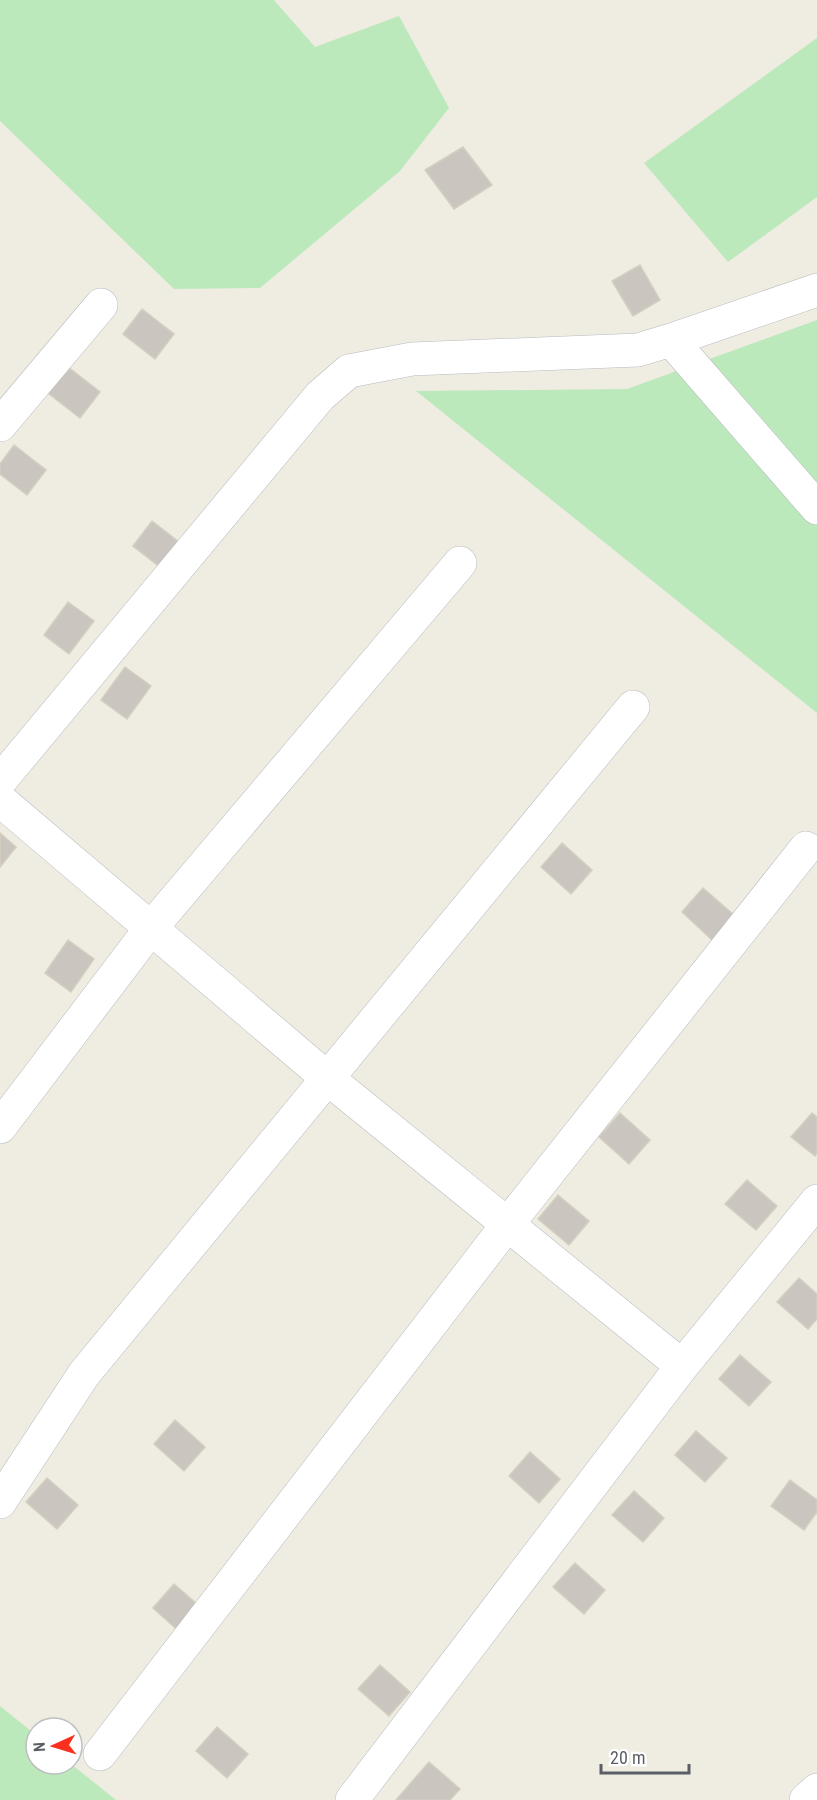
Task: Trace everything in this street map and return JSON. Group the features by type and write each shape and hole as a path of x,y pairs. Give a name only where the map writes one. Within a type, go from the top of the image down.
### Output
{"street":[{"path":"0,781 320,396 349,371 412,359 638,350 817,290"},
{"path":"0,425 101,305"},
{"path":"671,340 817,508"},
{"path":"0,1127 151,928 460,562"},
{"path":"0,1502 84,1374 633,707"},
{"path":"0,800 327,1077 682,1366"},
{"path":"100,1754 507,1224 806,848"},
{"path":"352,1800 682,1366 817,1201"},
{"path":"806,1800 817,1790"}],"green space":[{"path":"0,0 274,0 315,47 399,16 449,108 400,171 260,288 174,289 0,121"},
{"path":"817,38 817,197 728,262 644,163"},
{"path":"817,320 817,713 416,391 627,389"},
{"path":"0,1706 24,1725 24,1776 84,1774 116,1800 0,1800"}],"building":[{"path":"463,147 492,185 454,209 425,170"},
{"path":"640,265 660,300 633,316 612,281"},
{"path":"142,309 174,334 155,359 123,334"},
{"path":"68,367 100,392 80,418 48,393"},
{"path":"14,445 46,470 27,495 0,474 0,464"},
{"path":"152,521 184,546 165,571 133,546"},
{"path":"68,602 94,621 69,654 44,635"},
{"path":"125,667 151,686 127,719 101,700"},
{"path":"0,833 16,847 0,867"},
{"path":"562,843 592,870 571,894 541,867"},
{"path":"703,888 734,915 712,940 682,912"},
{"path":"68,940 94,959 71,992 45,973"},
{"path":"620,1113 650,1140 629,1164 599,1137"},
{"path":"812,1113 817,1117 817,1153 815,1156 791,1137"},
{"path":"747,1180 777,1206 756,1230 725,1204"},
{"path":"558,1195 589,1221 569,1245 538,1219"},
{"path":"799,1278 817,1294 817,1319 808,1329 777,1302"},
{"path":"740,1355 771,1382 749,1406 719,1379"},
{"path":"175,1420 205,1447 184,1471 154,1444"},
{"path":"696,1431 727,1458 705,1482 675,1455"},
{"path":"530,1452 560,1479 539,1503 509,1476"},
{"path":"47,1478 78,1505 57,1529 26,1502"},
{"path":"790,1480 817,1500 817,1512 804,1530 771,1506"},
{"path":"634,1491 664,1518 643,1542 612,1515"},
{"path":"575,1563 605,1590 584,1614 553,1587"},
{"path":"174,1584 205,1611 183,1635 153,1608"},
{"path":"380,1665 410,1692 389,1716 358,1689"},
{"path":"217,1727 248,1754 227,1778 196,1751"},
{"path":"429,1762 460,1789 450,1800 396,1800"}]}
